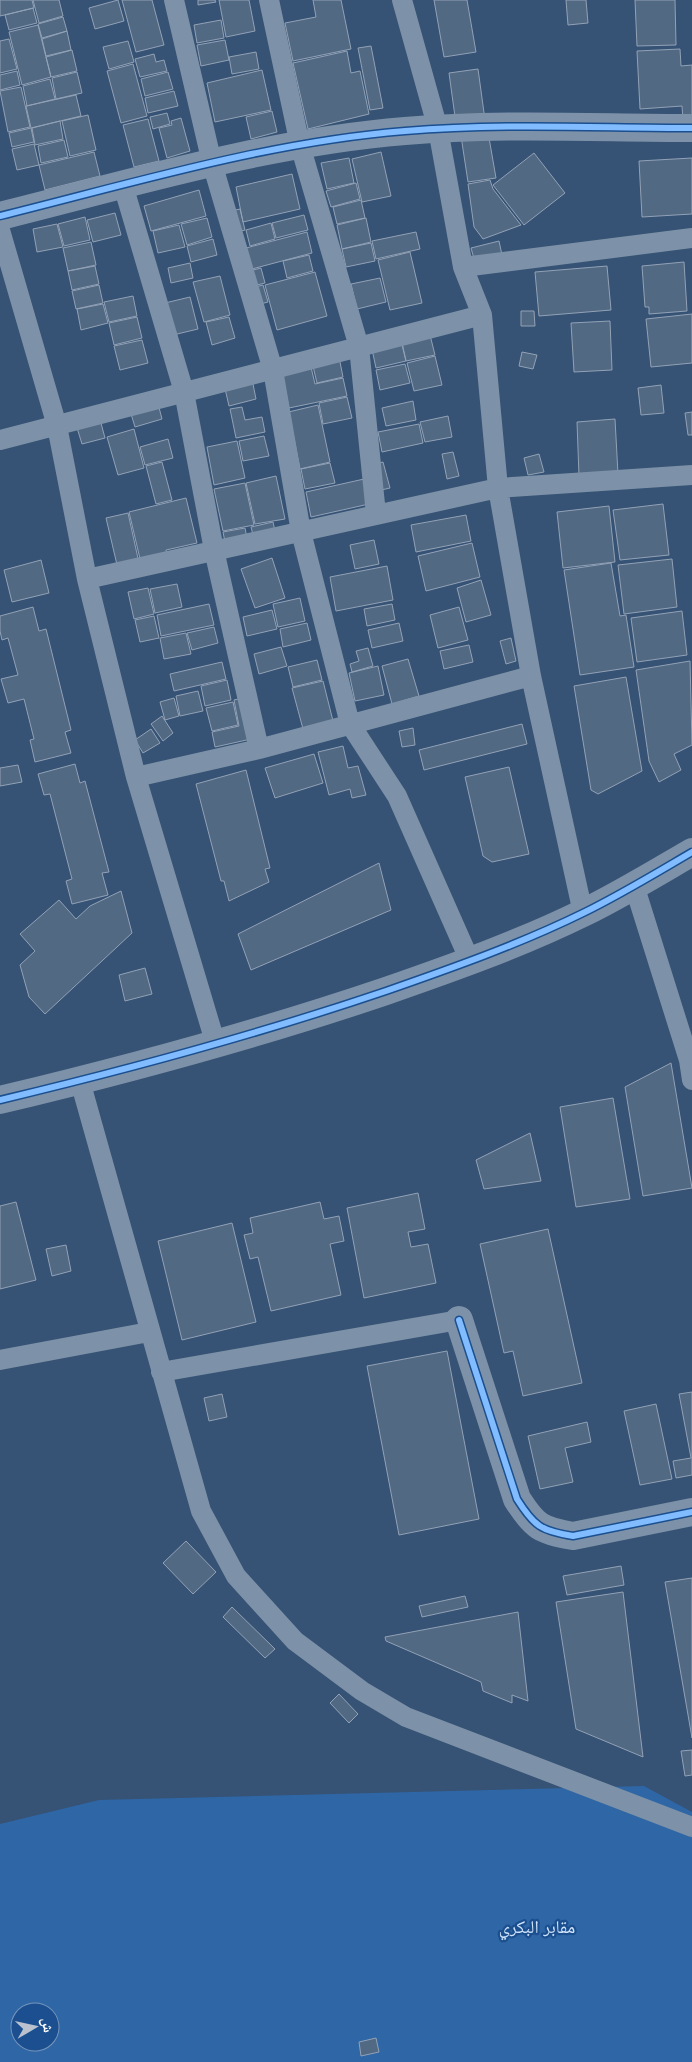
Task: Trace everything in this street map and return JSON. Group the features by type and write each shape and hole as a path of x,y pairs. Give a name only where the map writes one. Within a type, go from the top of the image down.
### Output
{"street":[{"path":"0,216 212,163 300,145 404,131 438,129 692,128"},
{"path":"0,1100 216,1045 318,1014 470,961 583,913 692,852"},
{"path":"458,1320 517,1499 532,1522 554,1533 573,1536 692,1512"}],"lane":[{"path":"174,0 212,163 273,370 301,532 350,724 397,796 470,961"},
{"path":"270,0 300,145 359,347 376,514"},
{"path":"402,0 438,129 463,267 482,315 498,488 531,676 583,913"},
{"path":"123,185 184,392 214,550 259,749"},
{"path":"0,230 56,426 88,579 136,777 216,1045"},
{"path":"463,267 692,238"},
{"path":"0,440 482,315"},
{"path":"88,579 498,488 692,475"},
{"path":"136,777 259,749 531,676"},
{"path":"634,885 689,1060 692,1080"},
{"path":"80,1081 149,1332 201,1511 236,1576 295,1641 362,1691 406,1717 692,1826"},
{"path":"161,1372 458,1320"},
{"path":"0,1360 149,1332"}],"green space":[{"name":"مقابر البكري","path":"644,1786 692,1812 692,2062 0,2062 0,1824 99,1800"}],"building":[{"path":"0,0 32,0 34,8 0,16"},
{"path":"33,0 59,0 63,16 39,23"},
{"path":"118,0 124,21 95,29 89,8"},
{"path":"122,0 152,0 164,45 136,52"},
{"path":"198,0 215,0 216,2 198,5"},
{"path":"219,0 249,0 255,31 226,37"},
{"path":"313,0 341,0 351,49 293,61 285,23 316,17"},
{"path":"434,0 467,0 476,52 444,57"},
{"path":"566,0 586,0 588,23 568,25"},
{"path":"635,0 675,0 676,45 637,46"},
{"path":"33,8 37,23 9,30 5,15"},
{"path":"63,17 67,31 42,38 38,24"},
{"path":"221,20 224,38 197,43 194,25"},
{"path":"38,25 51,77 22,85 9,32"},
{"path":"67,31 71,50 46,56 42,39"},
{"path":"9,39 17,69 0,73 0,41"},
{"path":"225,40 229,60 201,66 197,45"},
{"path":"128,41 134,62 109,69 103,47"},
{"path":"371,46 383,108 370,110 358,48"},
{"path":"680,49 681,66 692,65 692,120 683,120 682,106 640,109 637,51"},
{"path":"72,50 77,71 51,77 46,57"},
{"path":"347,51 351,73 360,71 369,114 308,129 293,63"},
{"path":"256,52 259,69 232,74 229,57"},
{"path":"154,54 156,62 164,60 167,71 140,77 135,59"},
{"path":"133,64 147,116 121,123 107,71"},
{"path":"478,69 485,120 456,124 449,73"},
{"path":"262,70 271,110 215,122 207,83"},
{"path":"17,71 20,85 0,90 0,75"},
{"path":"77,72 82,93 56,99 52,78"},
{"path":"168,72 173,89 145,96 141,79"},
{"path":"50,79 55,99 27,106 23,86"},
{"path":"21,87 30,127 8,132 0,91"},
{"path":"174,91 178,106 148,113 145,98"},
{"path":"76,95 81,116 31,128 26,106"},
{"path":"272,111 277,132 251,139 246,117"},
{"path":"167,113 170,124 153,129 150,117"},
{"path":"88,115 96,150 70,156 62,121"},
{"path":"181,118 190,151 167,158 159,128 172,125 171,121"},
{"path":"148,119 159,161 134,167 123,125"},
{"path":"60,121 63,139 35,145 32,128"},
{"path":"31,128 34,142 12,147 9,133"},
{"path":"488,132 496,178 468,182 461,136"},
{"path":"64,140 68,157 41,163 38,146"},
{"path":"34,144 39,165 17,170 12,149"},
{"path":"94,152 100,176 45,190 39,165"},
{"path":"381,152 391,196 362,202 352,159"},
{"path":"534,153 565,193 524,225 493,185"},
{"path":"349,158 354,183 327,189 321,163"},
{"path":"692,158 692,214 642,217 639,161"},
{"path":"292,174 300,209 243,222 236,187"},
{"path":"490,180 493,189 521,225 483,239 474,227 468,184"},
{"path":"356,183 360,199 331,207 326,191"},
{"path":"199,190 206,216 151,231 144,206"},
{"path":"361,200 365,218 337,224 333,207"},
{"path":"240,209 245,230 232,233 227,212"},
{"path":"115,213 121,235 93,242 87,220"},
{"path":"304,215 308,230 276,238 272,223"},
{"path":"85,217 90,240 64,246 58,224"},
{"path":"207,218 212,237 187,245 181,224"},
{"path":"366,218 371,242 342,249 337,225"},
{"path":"271,223 275,239 250,246 246,230"},
{"path":"57,224 63,247 37,252 33,229"},
{"path":"179,225 185,247 158,253 153,231"},
{"path":"307,232 312,253 252,269 246,248"},
{"path":"416,232 420,249 376,259 372,241"},
{"path":"213,239 217,255 191,262 187,246"},
{"path":"499,241 502,255 475,262 471,248"},
{"path":"91,242 96,265 68,271 63,248"},
{"path":"371,243 375,261 346,267 342,249"},
{"path":"410,252 422,303 390,310 378,260"},
{"path":"309,255 313,271 287,278 283,261"},
{"path":"684,262 687,311 649,314 649,307 645,307 642,266"},
{"path":"190,263 193,278 171,283 168,268"},
{"path":"95,266 99,284 72,290 68,271"},
{"path":"607,266 611,310 539,316 535,272"},
{"path":"261,268 265,283 249,287 245,272"},
{"path":"315,272 327,316 277,330 265,285"},
{"path":"220,276 230,315 204,322 193,282"},
{"path":"380,278 386,302 357,309 351,284"},
{"path":"99,285 103,303 76,309 72,291"},
{"path":"263,285 268,302 253,306 248,289"},
{"path":"133,296 137,316 109,322 104,302"},
{"path":"190,297 198,329 173,335 165,303"},
{"path":"103,304 108,323 81,330 77,309"},
{"path":"521,311 534,311 535,326 521,326"},
{"path":"692,314 692,363 651,367 646,319"},
{"path":"137,317 142,338 114,345 109,323"},
{"path":"229,317 235,338 212,345 206,322"},
{"path":"610,321 612,370 574,372 571,323"},
{"path":"428,327 435,355 406,361 400,333"},
{"path":"399,333 406,361 376,368 370,340"},
{"path":"142,340 148,363 120,370 114,346"},
{"path":"522,352 537,355 533,369 519,366"},
{"path":"435,356 442,385 414,391 407,363"},
{"path":"339,357 343,377 317,383 312,362"},
{"path":"310,363 315,384 343,378 347,396 289,408 281,369"},
{"path":"405,364 410,383 380,390 376,370"},
{"path":"251,374 256,399 229,406 223,380"},
{"path":"661,385 664,413 641,415 638,388"},
{"path":"156,396 162,419 135,427 128,404"},
{"path":"347,397 352,418 323,424 319,403"},
{"path":"413,401 416,420 386,426 382,408"},
{"path":"318,405 330,462 300,469 293,433 280,414"},
{"path":"242,407 245,420 262,417 265,432 236,438 230,409"},
{"path":"98,412 105,438 82,444 74,418"},
{"path":"692,412 692,435 688,435 685,413"},
{"path":"448,416 452,437 425,442 420,422"},
{"path":"615,419 618,474 579,476 577,422"},
{"path":"419,424 423,443 382,452 378,432"},
{"path":"134,429 144,468 118,475 107,437"},
{"path":"264,436 269,456 243,461 239,441"},
{"path":"168,439 173,458 145,465 140,447"},
{"path":"237,441 245,478 214,485 207,447"},
{"path":"453,452 459,476 447,479 442,454"},
{"path":"539,454 544,472 528,475 524,458"},
{"path":"162,462 172,500 156,504 146,466"},
{"path":"383,462 390,488 377,491 371,465"},
{"path":"330,463 335,483 305,489 301,469"},
{"path":"276,476 285,519 255,524 246,483"},
{"path":"364,479 369,504 311,517 306,492"},
{"path":"245,483 254,525 223,531 214,489"},
{"path":"186,498 197,543 166,550 167,557 141,563 129,512"},
{"path":"663,504 669,555 620,560 613,510"},
{"path":"609,506 615,562 563,568 557,512"},
{"path":"128,513 139,563 118,569 106,518"},
{"path":"466,515 471,541 416,552 411,525"},
{"path":"273,522 275,531 253,535 251,527"},
{"path":"245,528 247,538 225,542 223,532"},
{"path":"374,540 379,564 355,569 350,545"},
{"path":"472,543 480,577 426,591 418,556"},
{"path":"272,558 285,598 255,608 241,569"},
{"path":"672,559 677,607 624,614 618,565"},
{"path":"41,560 49,593 12,602 4,570"},
{"path":"611,563 620,616 626,615 634,667 580,675 564,570"},
{"path":"387,566 393,600 336,611 330,577"},
{"path":"481,580 491,615 466,622 457,588"},
{"path":"177,584 182,607 155,613 150,589"},
{"path":"148,588 154,614 134,619 128,592"},
{"path":"300,598 305,621 278,627 273,604"},
{"path":"209,604 214,625 161,636 157,615"},
{"path":"392,604 395,620 367,626 364,609"},
{"path":"33,607 39,631 46,629 71,730 65,732 71,753 35,762 30,740 34,739 24,699 8,703 1,679 18,675 8,638 2,640 0,631 0,616"},
{"path":"459,607 468,640 438,648 430,615"},
{"path":"272,610 277,629 247,636 243,617"},
{"path":"682,611 687,655 637,662 631,618"},
{"path":"154,616 159,638 140,642 135,620"},
{"path":"307,623 311,640 283,647 280,629"},
{"path":"399,623 403,641 372,648 368,630"},
{"path":"214,627 218,643 192,650 187,633"},
{"path":"186,633 191,654 164,659 160,638"},
{"path":"511,638 516,661 506,664 500,641"},
{"path":"469,645 473,662 444,669 440,651"},
{"path":"281,647 287,666 259,674 254,654"},
{"path":"368,648 373,666 352,672 350,664 359,661 356,651"},
{"path":"408,659 419,696 392,704 382,666"},
{"path":"317,660 322,680 293,687 288,667"},
{"path":"690,661 692,745 674,754 681,770 659,782 649,761 636,670"},
{"path":"222,662 226,679 174,691 170,674"},
{"path":"378,666 384,695 355,701 349,673"},
{"path":"626,677 642,771 598,794 591,790 574,686"},
{"path":"227,680 231,700 205,706 201,686"},
{"path":"323,681 333,721 303,729 292,688"},
{"path":"198,691 203,711 180,716 176,696"},
{"path":"174,698 179,716 165,720 160,702"},
{"path":"242,698 251,739 215,747 212,732 239,726 234,700"},
{"path":"233,702 238,725 212,731 206,708"},
{"path":"162,716 173,733 163,741 151,724"},
{"path":"522,724 527,744 424,770 419,750"},
{"path":"413,728 415,745 402,747 399,731"},
{"path":"151,729 160,743 143,753 135,740"},
{"path":"343,746 348,768 358,766 366,795 352,798 350,789 329,795 318,752"},
{"path":"314,754 323,783 275,798 265,768"},
{"path":"75,764 80,783 85,781 109,872 102,873 108,895 72,904 66,881 72,879 50,794 44,795 38,774"},
{"path":"18,765 22,782 0,786 0,768"},
{"path":"509,767 529,854 492,862 483,856 465,777"},
{"path":"246,770 270,868 265,869 269,882 229,901 224,881 221,881 196,784"},
{"path":"379,863 391,910 251,970 238,934"},
{"path":"121,891 132,933 45,1014 29,997 20,965 35,951 20,934 59,900 76,919 90,906"},
{"path":"145,968 152,994 125,1001 119,975"},
{"path":"671,1063 692,1188 643,1196 625,1087"},
{"path":"613,1098 630,1199 576,1207 560,1107"},
{"path":"530,1133 541,1181 484,1189 476,1160"},
{"path":"418,1193 425,1229 408,1232 411,1247 428,1244 436,1283 364,1298 347,1208"},
{"path":"16,1202 36,1280 0,1289 0,1206"},
{"path":"320,1202 324,1219 339,1216 344,1241 330,1244 341,1295 271,1311 258,1257 250,1259 244,1235 253,1233 250,1218"},
{"path":"232,1223 256,1322 182,1340 158,1241"},
{"path":"548,1229 582,1383 523,1396 513,1351 504,1353 480,1244"},
{"path":"66,1245 71,1271 52,1276 46,1249"},
{"path":"447,1351 479,1519 399,1535 367,1366"},
{"path":"692,1392 692,1475 676,1478 673,1461 691,1458 679,1394"},
{"path":"222,1394 227,1417 209,1421 204,1398"},
{"path":"656,1404 672,1479 640,1485 624,1411"},
{"path":"587,1422 591,1442 565,1448 573,1482 540,1489 528,1436"},
{"path":"186,1541 216,1572 193,1594 163,1563"},
{"path":"621,1566 624,1585 567,1595 563,1576"},
{"path":"692,1578 692,1738 665,1582"},
{"path":"623,1592 643,1757 576,1729 556,1602"},
{"path":"465,1596 468,1607 422,1617 419,1606"},
{"path":"232,1607 275,1649 265,1658 223,1617"},
{"path":"518,1612 528,1701 512,1695 512,1703 483,1691 481,1682 386,1641 385,1637"},
{"path":"339,1694 358,1714 349,1723 330,1703"},
{"path":"692,1750 692,1775 685,1776 681,1751"},
{"path":"376,2038 379,2052 361,2056 359,2042"}],"cycle path":[{"path":"0,216 201,165 303,144 354,136 477,127 692,128"},
{"path":"0,1100 97,1076 242,1036 386,991 510,945 559,924 611,899 692,852"},
{"path":"459,1320 517,1499 528,1515 539,1526 553,1532 573,1536 692,1512"}]}
